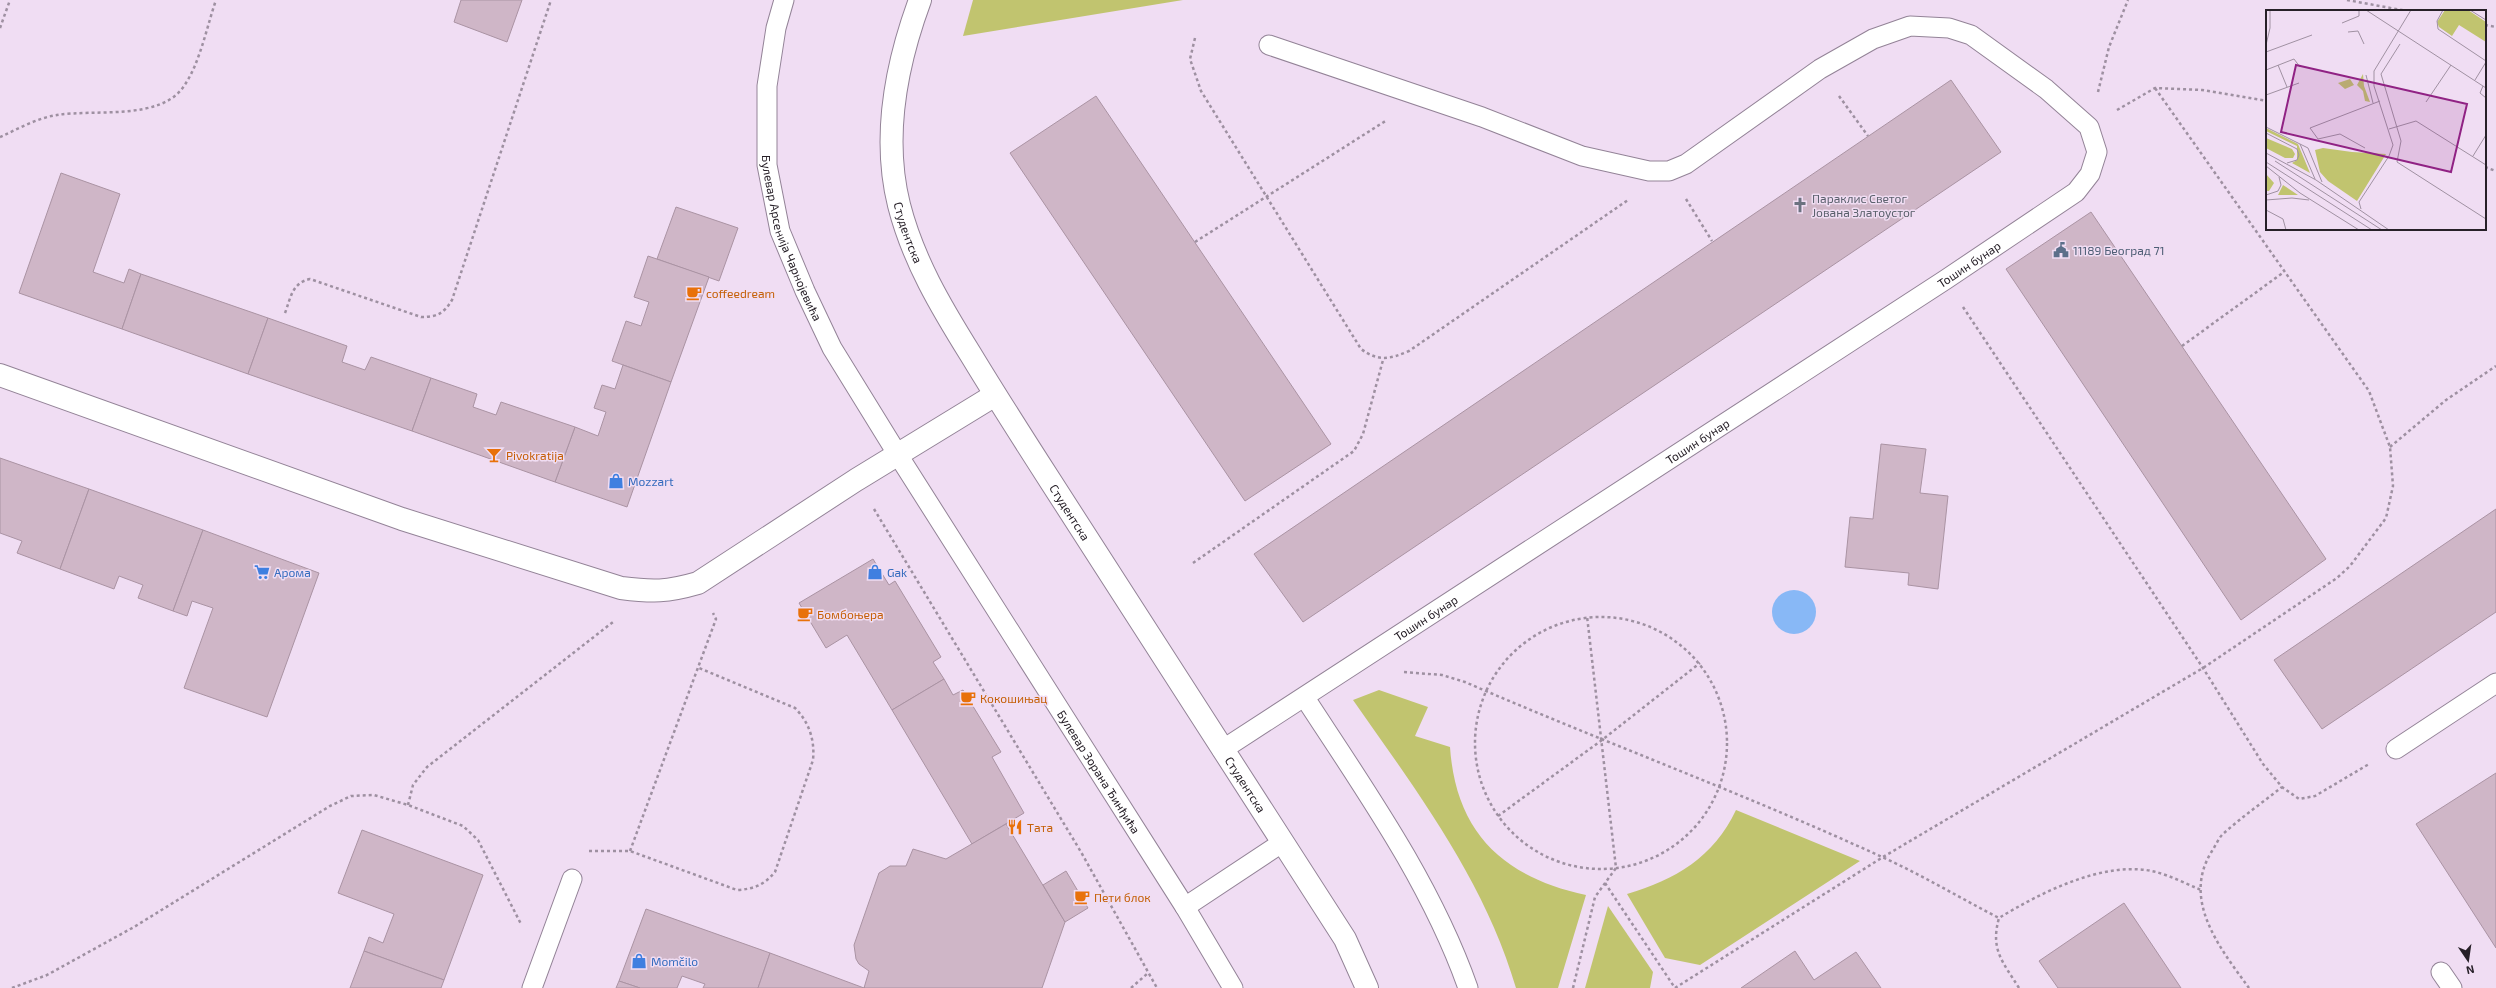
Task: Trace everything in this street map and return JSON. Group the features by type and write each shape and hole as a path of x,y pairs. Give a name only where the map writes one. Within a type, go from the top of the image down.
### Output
{"street":[{"name":"Студентска","path":"920,0 899,69 894,103 892,150 899,203 911,243 925,277 995,395 1345,939 1367,988"},
{"path":"0,375 402,519 621,588 651,592 672,591 698,583 856,480 995,395"}],"lane":[{"name":"Булевар Арсенија Чарнојевића","path":"784,0 771,58 765,110 767,165 780,231 819,323 898,455"},
{"path":"1269,45 1423,97 1582,156 1649,171 1669,171 1686,164 1820,69 1873,39 1910,26 1949,28 1971,35 2046,89 2089,127"},
{"name":"Тошин бунар","path":"1222,750 1258,726 1305,698 1945,280 2076,192 2090,174 2097,152 2089,127"},
{"name":"Булевар Зорана Ђинђића","path":"898,455 1185,907 1233,988"},
{"path":"2396,749 2496,683"},
{"path":"1305,698 1385,820 1440,921 1468,988"},
{"path":"1185,907 1283,842"},
{"path":"532,988 572,879"},
{"path":"2441,972 2452,988"}],"path":[{"path":"0,28 10,0"},
{"path":"0,137 57,115 140,110 166,102 184,87 191,74 216,0"},
{"path":"285,313 294,287 300,281 310,279 421,317 433,317 444,312 452,300 551,0"},
{"path":"2089,127 2109,47 2128,0"},
{"path":"2347,0 2402,10"},
{"path":"2486,25 2496,27"},
{"path":"1195,38 1190,59 1201,91 1361,349 1371,356 1383,360 1409,351 1669,171 1712,241"},
{"path":"1820,69 1868,136"},
{"path":"2089,127 2155,88 2202,90 2266,101"},
{"path":"1605,883 1675,988 1883,857 2203,668 2290,611 2337,578 2350,566 2386,518 2393,486 2390,447 2369,391 2155,88"},
{"path":"1195,242 1423,97"},
{"path":"2486,167 2496,171"},
{"path":"2182,346 2284,272"},
{"path":"1945,280 2203,668 2263,764 2282,788 2299,798 2315,796 2396,749"},
{"path":"1193,563 1354,451 1363,434 1383,360"},
{"path":"2390,447 2446,400 2496,366"},
{"path":"856,480 1081,852 1157,988"},
{"path":"698,583 716,619 630,851 722,886 737,890 751,889 766,883 776,872 813,760 814,747 805,718 795,708 699,668"},
{"path":"408,805 414,785 427,767 651,592"},
{"path":"1572,988 1595,897 1616,868 1587,616"},
{"path":"1587,616 1629,619 1655,629 1668,635 1700,663 1721,701 1728,744 1720,787 1703,817 1679,843 1648,860 1616,868 1581,868 1548,858 1520,840 1498,816 1478,776 1474,733 1485,690 1510,654 1545,629 1587,616"},
{"path":"1498,816 1602,740 1700,663"},
{"path":"1398,674 1405,672 1442,675 1485,690 1602,740 1720,787 1883,857 1999,918"},
{"path":"2249,988 2220,948 2205,919 2201,890 2203,865 2223,834 2282,788"},
{"path":"12,988 47,975 134,927 330,806 351,796 374,795 408,805 463,826 478,840 533,946 539,967"},
{"path":"2019,988 1997,953 1994,934 1999,918 2028,900 2089,876 2127,870 2156,872 2201,890"},
{"path":"1131,988 1148,973"}],"green space":[{"path":"973,0 1183,0 963,36"},
{"path":"1379,690 1428,707 1415,736 1450,747 1454,778 1462,804 1474,827 1490,847 1509,863 1531,877 1557,887 1586,895 1558,988 1516,988 1503,949 1467,874 1424,802 1353,700"},
{"path":"1736,810 1860,861 1700,965 1665,958 1627,894 1661,882 1677,874 1704,854 1727,827"},
{"path":"1608,906 1653,972 1650,988 1585,988"}],"water":[{"path":"1790,590 1798,590 1803,591 1810,596 1815,603 1815,621 1810,628 1803,633 1790,634 1782,631 1775,624 1772,616 1772,608 1775,600 1782,593"}],"building":[{"path":"461,0 522,0 507,42 454,22"},
{"path":"1951,80 2001,152 1303,622 1254,554"},
{"path":"1096,96 1331,444 1245,501 1010,153"},
{"path":"61,173 120,194 93,272 124,283 129,269 141,274 122,329 19,293"},
{"path":"676,207 738,228 719,281 657,259"},
{"path":"2091,212 2326,559 2241,620 2006,269"},
{"path":"648,256 709,277 671,382 612,361 626,321 641,326 649,302 634,297"},
{"path":"141,274 268,318 248,374 122,329"},
{"path":"268,318 347,346 342,362 365,370 371,357 431,378 412,431 248,374"},
{"path":"623,365 671,382 627,507 555,482 575,427 598,436 606,412 594,408 602,385 615,389"},
{"path":"431,378 477,394 473,407 496,415 501,402 575,427 555,482 412,431"},
{"path":"1881,444 1926,449 1920,493 1948,496 1938,589 1908,585 1909,573 1845,567 1850,517 1873,519"},
{"path":"0,458 89,489 60,569 17,553 22,541 0,533"},
{"path":"89,489 203,530 173,611 138,598 143,585 119,576 114,589 60,569"},
{"path":"2496,509 2496,612 2322,729 2274,660"},
{"path":"203,530 319,573 267,717 184,688 213,608 192,601 187,616 173,611"},
{"path":"873,559 889,585 895,581 941,657 933,662 944,679 892,710 847,635 826,648 799,603"},
{"path":"944,679 953,695 963,690 1001,752 992,757 1024,813 972,844 892,710"},
{"path":"2496,773 2496,948 2416,824"},
{"path":"1006,824 1065,922 1042,988 864,988 869,971 859,964 856,959 854,945 879,873 890,866 906,866 913,849 946,859"},
{"path":"362,830 483,875 444,980 364,951 369,937 383,943 394,914 338,893"},
{"path":"1066,871 1088,908 1065,922 1043,885"},
{"path":"2124,903 2181,988 2058,988 2039,961"},
{"path":"646,909 770,953 758,988 703,988 705,984 682,976 677,988 640,988 619,981"},
{"path":"364,951 444,980 441,988 350,988"},
{"path":"1795,951 1814,980 1856,952 1881,988 1741,988"},
{"path":"770,953 864,988 758,988"},
{"path":"619,981 640,988 616,988"}],"place":[{"name":"Параклис Светог Јована Златоустог","path":"1800,205"},
{"name":"11189 Београд 71","path":"2061,250"},
{"name":"coffeedream","path":"694,293"},
{"name":"Pivokratija","path":"494,455"},
{"name":"Mozzart","path":"616,481"},
{"name":"Арома","path":"262,572"},
{"name":"Gak","path":"875,572"},
{"name":"Бомбоњера","path":"805,614"},
{"name":"Кокошињац","path":"968,698"},
{"name":"Тата","path":"1015,827"},
{"name":"Пети блок","path":"1082,897"},
{"name":"Momčilo","path":"639,961"}]}
